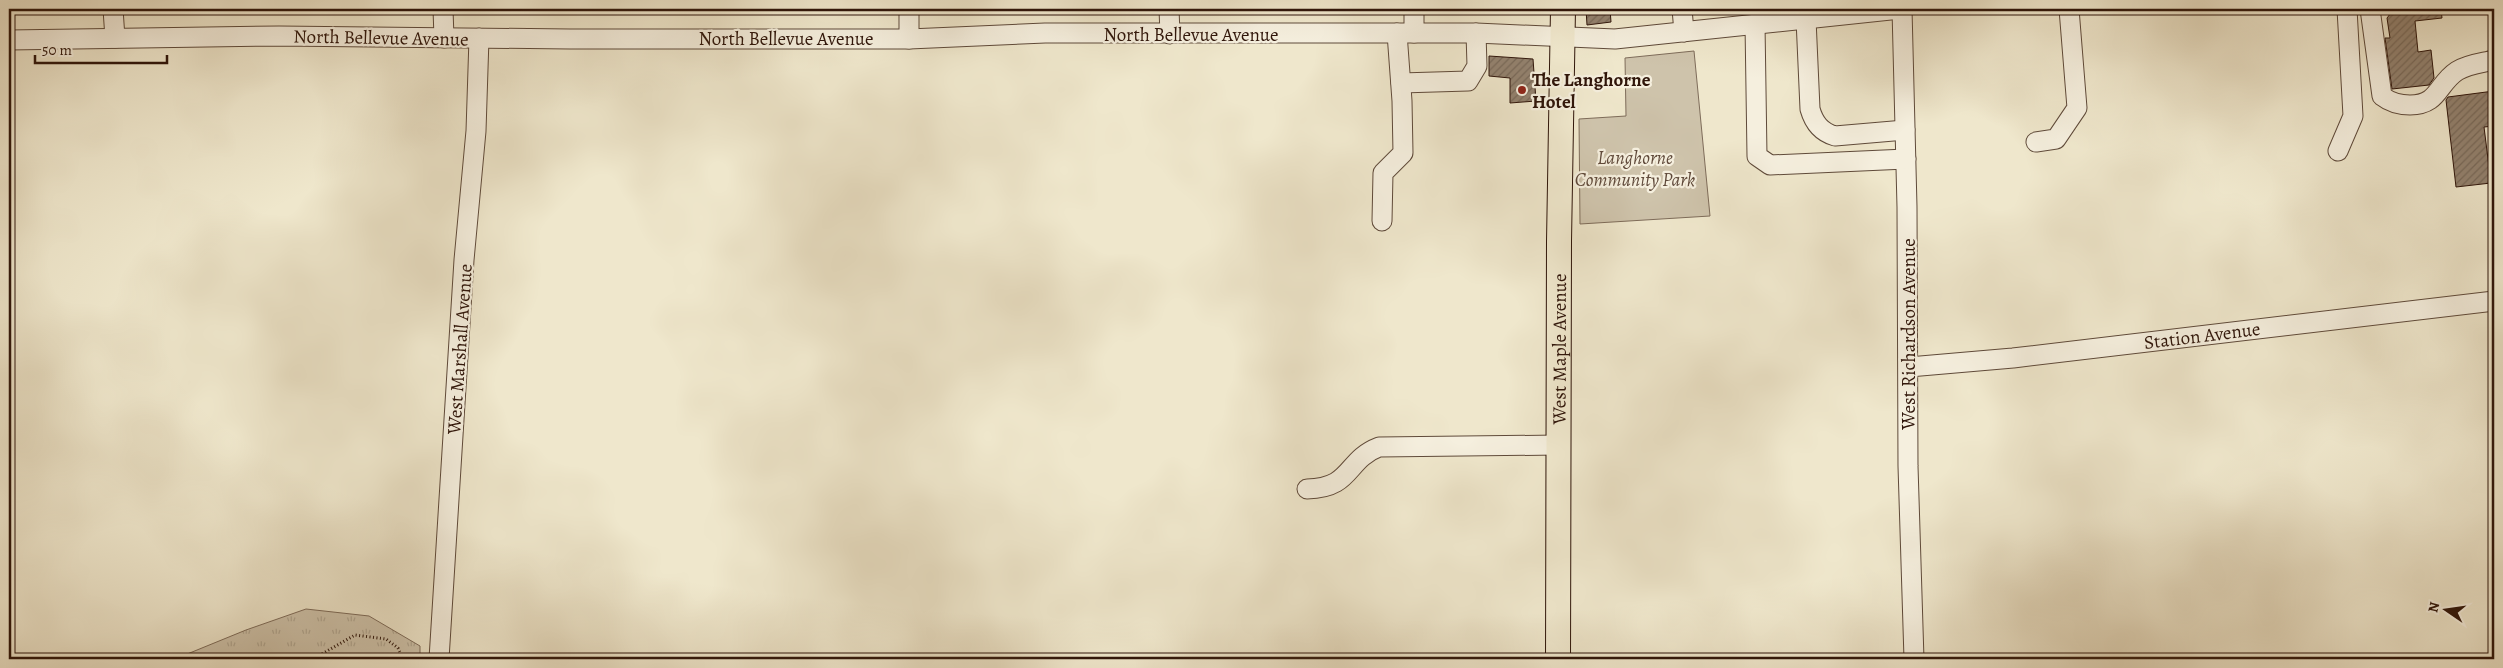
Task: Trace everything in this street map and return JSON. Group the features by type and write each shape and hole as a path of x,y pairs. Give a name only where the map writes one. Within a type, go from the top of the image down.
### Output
{"main road":[{"name":"West Maple Avenue","path":"1558,659 1558,445 1563,9"}],"street":[{"path":"113,9 116,38"},
{"path":"443,9 444,38"},
{"path":"909,9 909,39"},
{"path":"1169,9 1170,34"},
{"path":"1382,221 1383,173 1403,153 1401,83 1406,33 1414,9"},
{"path":"1682,9 1684,32"},
{"name":"North Bellevue Avenue","path":"9,40 279,36 909,39 1045,33 1476,33 1615,39 1901,9"},
{"name":"West Richardson Avenue","path":"1901,9 1906,159 1908,466 1914,659"},
{"path":"2036,142 2056,139 2077,108 2069,9"},
{"path":"2338,151 2353,116 2347,9"},
{"path":"2370,9 2382,96 2390,102 2424,105 2450,76 2460,69 2494,60"},
{"path":"1806,19 1810,109 1814,121 1827,134 1835,136 1904,130"},
{"path":"1756,24 1757,156 1770,165 1906,159"},
{"path":"1401,83 1468,81 1477,66 1476,33"},
{"name":"West Marshall Avenue","path":"439,659 464,260 476,131 478,38"},
{"name":"Station Avenue","path":"1908,367 2013,358 2494,301"},
{"path":"1307,489 1325,489 1337,483 1369,451 1379,447 1558,445"}],"path":[{"path":"313,659 355,635 386,639 398,648 403,659"}],"green space":[{"name":"Langhorne Community Park","path":"1694,51 1710,216 1580,224 1579,119 1626,116 1625,58"},
{"path":"306,609 369,616 420,646 420,659 175,659 246,630"}],"building":[{"path":"1586,9 1610,9 1611,22 1587,25"},
{"path":"2394,9 2441,9 2442,18 2415,21 2418,52 2431,50 2434,78 2429,85 2392,89 2385,38 2390,38 2387,18"},
{"name":"The Langhorne Hotel","path":"1489,56 1533,59 1536,101 1510,103 1510,78 1489,76"},
{"path":"2494,91 2494,126 2484,127 2491,183 2456,187 2446,100 2448,97"}],"place":[{"name":"The Langhorne Hotel","path":"1522,90"}]}
